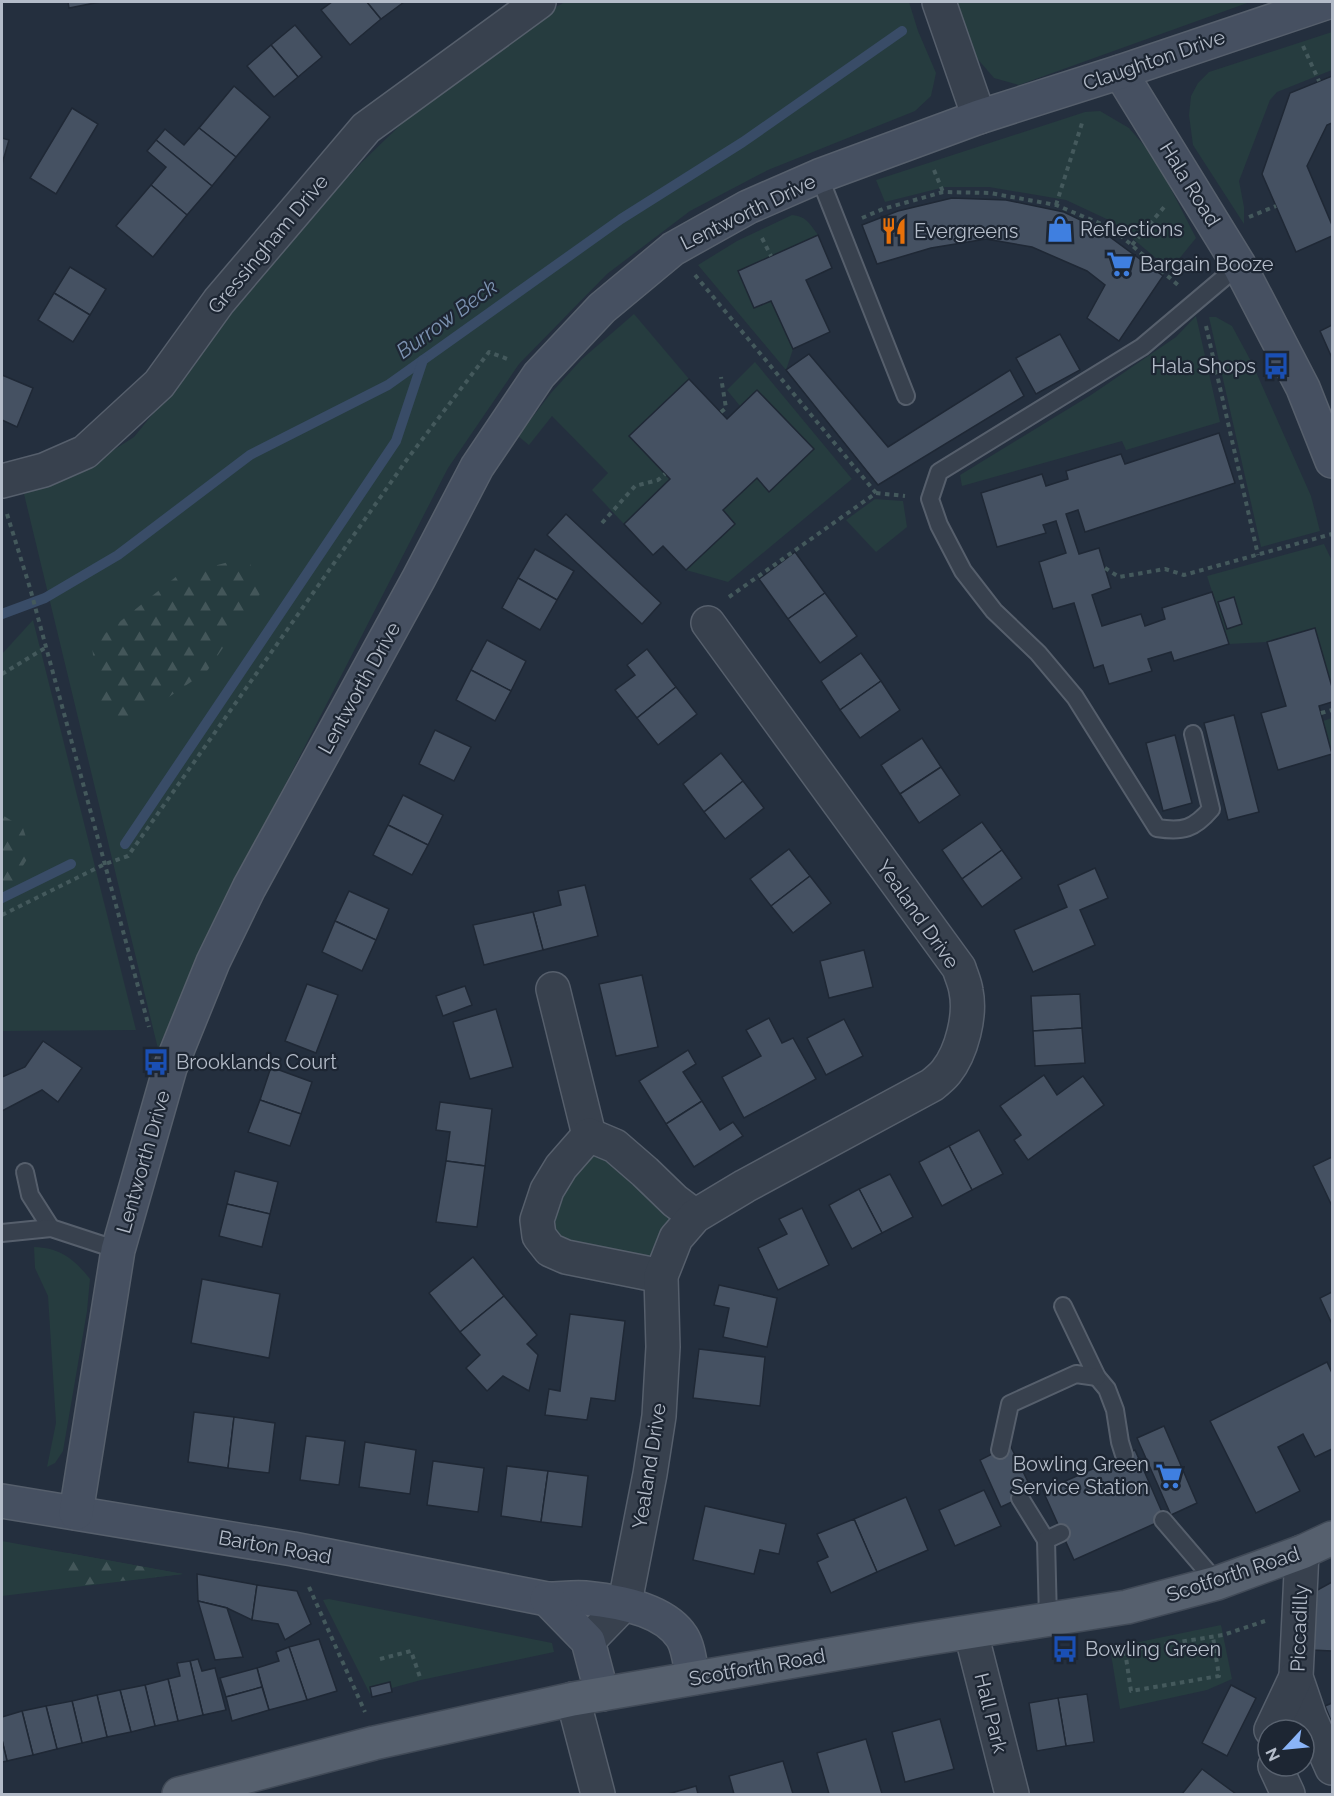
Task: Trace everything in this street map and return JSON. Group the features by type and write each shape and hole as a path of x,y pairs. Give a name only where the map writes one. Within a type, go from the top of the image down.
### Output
{"main road":[{"name":"Scotforth Road","path":"179,1794 374,1743 587,1697 917,1640 1127,1607 1217,1583 1302,1552 1332,1538"}],"street":[{"name":"Gressingham Drive","path":"3,494 44,470 86,452 159,384 219,301 366,128 539,2"},
{"path":"939,2 979,117"},
{"name":"Claughton Drive","path":"979,117 1108,76 1321,3"},
{"name":"Hala Road","path":"1108,76 1187,180 1239,265 1303,388 1332,461"},
{"name":"Lentworth Drive","path":"76,1513 118,1250 170,1068 213,962 249,888 419,578 477,467 539,375 602,308 673,249 748,207 819,176 979,117"},
{"name":"Yealand Drive","path":"624,1604 659,1416 663,1347 661,1276 676,1238 695,1216 932,1085 947,1071 956,1055 967,1011 966,991 959,968 708,623"},
{"path":"553,990 589,1135"},
{"path":"589,1135 615,1146 675,1202 695,1216"},
{"path":"589,1135 561,1167 547,1190 537,1220 539,1236 550,1250 566,1257 661,1276"},
{"name":"Barton Road","path":"2,1500 293,1550 547,1599 584,1598 624,1604 657,1615 672,1625 683,1639 693,1678"},
{"name":"Piccadilly","path":"1302,1552 1296,1677 1310,1719 1332,1768"},
{"path":"547,1599 588,1641"},
{"path":"598,1794 587,1697 588,1641 624,1604"},
{"name":"Hall Park","path":"971,1633 1011,1794"},
{"path":"1276,1718 1296,1677"},
{"path":"1281,1778 1288,1794"}],"lane":[{"path":"819,176 906,396"},
{"path":"1193,734 1211,809 1199,823 1176,831 1157,828 1076,697 1038,653 994,611 963,571 939,525 930,499 939,472 1142,346 1239,265"},
{"path":"25,1172 30,1195 51,1228"},
{"path":"2,1233 51,1228 118,1250"},
{"path":"1063,1306 1097,1377 1107,1389 1115,1410 1124,1455"},
{"path":"1000,1450 1010,1404 1076,1374 1097,1377"},
{"path":"1020,1498 1054,1537 1048,1619"},
{"path":"1163,1520 1217,1583"}],"path":[{"path":"1056,205 1108,76"},
{"path":"1132,245 1187,180"},
{"path":"839,228 883,209 943,192 990,193 1056,205 1113,229 1196,301 1204,316 1258,555"},
{"path":"673,249 876,493 730,595 708,623"},
{"path":"2,915 105,864 128,856 408,458 489,352 519,364"},
{"path":"721,377 726,408 721,412"},
{"path":"602,523 636,486 658,480 665,474"},
{"path":"3,494 149,1029"},
{"path":"1105,568 1119,577 1165,569 1184,575 1332,534"},
{"path":"2,674 45,648"},
{"path":"1321,713 1332,710"},
{"path":"307,1582 365,1712"},
{"path":"1084,1613 1111,1653 1223,1635 1300,1608"},
{"path":"1125,1651 1131,1691 1219,1676 1213,1637"},
{"path":"380,1659 411,1651 422,1680"}],"green space":[{"path":"565,2 909,2 918,31 936,73 931,96 915,111 768,170 690,211 607,274 519,364 448,468 216,919 158,1049 24,494 79,472 134,437 191,367 278,252 362,162 417,109 543,14"},
{"path":"954,2 1250,2 1019,85 994,78 975,56"},
{"path":"1332,32 1332,70 1277,92 1270,100 1239,181 1244,207 1244,224 1193,145 1189,115 1191,96 1198,83 1209,72"},
{"path":"1100,111 1129,128 1155,158 1196,238 1170,270 1113,222 1066,200 989,187 945,187 885,202 876,180 1085,112"},
{"path":"792,215 804,219 818,235 738,271 754,308 771,301 793,349 786,370 698,265 737,241"},
{"path":"634,314 689,379 630,436 670,479 624,524 592,490 608,473 552,416 529,445 518,436 551,393 582,359"},
{"path":"1196,316 1220,422 1126,450 1122,441 962,486 960,475 1091,395 1176,337"},
{"path":"1209,317 1216,317 1232,326 1252,363 1311,496 1320,531 1261,547"},
{"path":"755,362 852,479 728,582 686,570 735,524 723,510 757,478 769,491 814,449 757,390 740,406 727,390"},
{"path":"875,499 903,501 907,527 876,552 846,520"},
{"path":"1324,544 1332,561 1332,687 1315,628 1267,642 1229,644 1207,576"},
{"path":"247,557 262,591 207,671 122,729 98,711 92,644 177,576"},
{"path":"33,620 136,1030 2,1031 2,654"},
{"path":"1332,718 1332,753 1323,721"},
{"path":"2,816 23,828 31,853 7,891 2,893"},
{"path":"597,1152 670,1212 669,1234 660,1252 644,1258 569,1243 557,1233 554,1217 560,1199 586,1156"},
{"path":"34,1247 52,1250 66,1256 90,1279 87,1311 63,1451 55,1463 47,1467 56,1423 48,1296 35,1268"},
{"path":"2,1541 183,1574 2,1596"},
{"path":"68,1553 183,1574 67,1587"},
{"path":"329,1599 552,1643 554,1652 421,1680 370,1694 323,1600"},
{"path":"1221,1625 1232,1679 1207,1690 1120,1709 1110,1648"}],"building":[{"path":"68,2 100,2 69,8"},
{"path":"332,2 367,2 381,19 350,45 321,10"},
{"path":"367,2 404,2 381,19"},
{"path":"295,25 322,57 298,77 271,45"},
{"path":"271,45 298,77 274,97 247,66"},
{"path":"1332,76 1332,123 1327,125 1307,166 1332,225 1332,236 1296,252 1262,174 1290,93"},
{"path":"234,86 270,117 236,157 199,128"},
{"path":"72,108 98,124 56,194 30,178"},
{"path":"199,128 236,157 212,186 156,140 165,129 184,145"},
{"path":"2,138 9,140 2,164"},
{"path":"156,140 212,186 187,215 151,185 166,167 147,151"},
{"path":"151,185 187,215 153,257 116,226"},
{"path":"952,198 1006,200 1064,212 1099,229 1163,276 1119,341 1087,318 1105,285 1087,271 1032,247 986,239 931,248 877,264 862,225 898,211"},
{"path":"818,235 832,268 806,280 830,332 793,349 771,301 754,308 738,271"},
{"path":"70,267 106,289 90,315 54,293"},
{"path":"54,293 90,315 73,342 38,320"},
{"path":"1332,325 1332,358 1320,331"},
{"path":"1060,334 1080,370 1036,394 1016,358"},
{"path":"809,354 888,447 1010,370 1024,396 878,485 786,370"},
{"path":"2,375 33,388 17,427 2,420"},
{"path":"689,379 727,419 757,390 814,449 769,492 757,478 723,510 735,524 686,570 663,546 653,555 624,524 670,479 629,436"},
{"path":"1219,433 1235,483 1085,532 1078,510 1066,514 1079,554 1099,548 1111,588 1092,595 1102,626 1141,614 1145,626 1165,619 1162,608 1212,592 1229,644 1174,661 1171,652 1148,659 1152,671 1109,684 1103,665 1094,668 1074,603 1053,609 1039,562 1066,553 1056,521 1043,525 1046,533 997,547 981,493 1042,474 1046,486 1068,479 1066,471 1121,454 1125,464"},
{"path":"566,514 661,603 642,624 547,535"},
{"path":"535,549 574,571 557,600 518,578"},
{"path":"795,552 825,593 788,619 759,579"},
{"path":"518,578 557,600 540,630 502,608"},
{"path":"825,593 857,636 820,663 788,619"},
{"path":"1234,597 1242,624 1227,629 1218,602"},
{"path":"1315,628 1332,687 1332,702 1319,706 1332,754 1278,770 1261,713 1286,706 1267,642"},
{"path":"487,640 526,661 511,691 471,670"},
{"path":"647,649 676,687 637,718 615,690 635,675 627,665"},
{"path":"861,653 881,681 840,710 821,681"},
{"path":"471,670 511,691 495,721 456,700"},
{"path":"881,681 900,710 860,738 840,710"},
{"path":"676,687 697,714 658,745 637,718"},
{"path":"1234,715 1259,812 1228,820 1204,723"},
{"path":"435,730 471,747 454,781 419,764"},
{"path":"1175,735 1192,803 1163,811 1146,743"},
{"path":"922,738 941,767 900,794 881,765"},
{"path":"721,753 743,781 704,812 683,784"},
{"path":"941,767 960,795 919,823 900,794"},
{"path":"743,781 764,808 725,839 704,812"},
{"path":"403,795 443,815 428,845 388,825"},
{"path":"982,822 1002,850 962,879 942,850"},
{"path":"388,825 428,845 412,875 373,855"},
{"path":"789,849 810,876 771,906 750,879"},
{"path":"1002,850 1022,878 982,907 962,879"},
{"path":"1095,868 1108,898 1080,910 1095,945 1033,972 1014,930 1067,907 1058,885"},
{"path":"810,876 831,903 793,933 771,906"},
{"path":"585,885 598,936 543,950 533,912 561,905 558,891"},
{"path":"349,891 389,909 376,940 335,921"},
{"path":"533,912 543,950 484,965 473,925"},
{"path":"335,921 376,940 362,971 322,952"},
{"path":"864,950 873,987 829,998 820,961"},
{"path":"642,975 658,1047 616,1056 599,984"},
{"path":"307,984 338,995 316,1053 285,1041"},
{"path":"465,986 472,1005 443,1016 436,996"},
{"path":"1080,994 1082,1028 1033,1031 1031,996"},
{"path":"496,1009 513,1067 470,1079 453,1022"},
{"path":"769,1018 782,1043 793,1038 816,1079 744,1118 722,1077 761,1056 746,1030"},
{"path":"844,1019 863,1056 826,1075 807,1038"},
{"path":"1082,1028 1085,1063 1035,1066 1033,1031"},
{"path":"43,1041 82,1068 58,1102 42,1090 2,1111 2,1077 25,1067"},
{"path":"688,1050 696,1064 683,1072 702,1101 666,1124 639,1081"},
{"path":"271,1067 312,1082 301,1114 260,1100"},
{"path":"1044,1075 1057,1095 1083,1076 1104,1105 1028,1160 1014,1140 1021,1135 1000,1106"},
{"path":"260,1100 301,1114 290,1146 248,1132"},
{"path":"702,1101 720,1130 733,1122 743,1136 694,1167 666,1124"},
{"path":"440,1102 492,1109 485,1166 446,1161 450,1132 436,1130"},
{"path":"979,1130 1003,1174 972,1190 949,1146"},
{"path":"949,1146 972,1190 942,1206 919,1162"},
{"path":"1332,1157 1332,1206 1313,1166"},
{"path":"446,1161 485,1166 477,1227 436,1222"},
{"path":"235,1171 278,1182 270,1214 227,1204"},
{"path":"890,1174 913,1217 882,1233 859,1189"},
{"path":"859,1189 882,1233 852,1249 829,1205"},
{"path":"227,1204 270,1214 262,1247 219,1236"},
{"path":"802,1208 829,1265 778,1290 758,1248 787,1234 779,1219"},
{"path":"473,1257 504,1296 460,1332 429,1293"},
{"path":"202,1279 280,1294 269,1358 191,1343"},
{"path":"719,1285 777,1298 767,1347 723,1337 729,1308 714,1305"},
{"path":"1332,1292 1332,1324 1320,1298"},
{"path":"504,1296 537,1335 527,1344 538,1355 529,1391 503,1376 487,1391 466,1368 480,1355 460,1332"},
{"path":"570,1314 625,1321 615,1401 591,1398 587,1420 545,1415 549,1389 560,1391"},
{"path":"699,1349 765,1357 760,1406 693,1398"},
{"path":"1327,1362 1332,1373 1332,1449 1315,1457 1303,1434 1278,1447 1300,1491 1256,1513 1210,1421"},
{"path":"194,1412 234,1417 228,1468 188,1462"},
{"path":"234,1417 275,1423 269,1473 228,1468"},
{"name":"Bowling Green Service Station","path":"1164,1426 1197,1503 1171,1515 1137,1438"},
{"path":"306,1436 345,1441 339,1485 300,1480"},
{"path":"365,1442 416,1450 410,1494 359,1487"},
{"path":"1010,1445 1033,1492 1001,1507 980,1460"},
{"path":"1135,1450 1165,1519 1074,1560 1043,1491"},
{"path":"433,1461 484,1468 478,1512 427,1505"},
{"path":"507,1466 548,1471 541,1522 501,1516"},
{"path":"548,1471 588,1476 582,1527 541,1522"},
{"path":"984,1490 1001,1526 955,1546 939,1510"},
{"path":"906,1497 928,1550 877,1572 854,1519"},
{"path":"705,1506 786,1524 779,1554 760,1550 754,1574 693,1560"},
{"path":"854,1519 877,1572 831,1593 817,1562 828,1557 817,1534"},
{"path":"197,1574 257,1585 252,1620 227,1608 198,1601"},
{"path":"1332,1582 1332,1651 1312,1650 1312,1593"},
{"path":"257,1585 297,1591 311,1624 285,1640 278,1624 252,1620"},
{"path":"198,1601 227,1608 243,1657 215,1660"},
{"path":"319,1639 337,1691 307,1700 289,1647"},
{"path":"289,1647 307,1700 269,1710 257,1668 279,1661 276,1652"},
{"path":"198,1659 202,1671 215,1668 226,1710 203,1715 190,1661"},
{"path":"190,1661 203,1715 178,1721 168,1679 180,1676 177,1663"},
{"path":"257,1668 262,1687 226,1697 220,1678"},
{"path":"168,1679 178,1721 155,1726 145,1685"},
{"path":"390,1682 392,1692 372,1697 370,1687"},
{"path":"145,1685 155,1726 131,1732 120,1690"},
{"path":"1231,1685 1256,1698 1227,1756 1202,1743"},
{"path":"262,1687 269,1710 232,1721 226,1697"},
{"path":"120,1690 131,1732 107,1737 97,1695"},
{"path":"1087,1694 1094,1742 1066,1746 1058,1698"},
{"path":"97,1695 107,1737 82,1743 72,1701"},
{"path":"1058,1698 1066,1746 1037,1751 1029,1703"},
{"path":"72,1701 82,1743 57,1749 46,1706"},
{"path":"1332,1703 1332,1723 1325,1706"},
{"path":"46,1706 57,1749 33,1755 22,1711"},
{"path":"22,1711 33,1755 7,1761 2,1740 2,1717"},
{"path":"940,1719 954,1769 905,1782 892,1732"},
{"path":"866,1739 882,1794 829,1794 817,1753"},
{"path":"2,1740 7,1761 2,1762"},
{"path":"783,1761 793,1794 734,1794 729,1776"},
{"path":"1202,1769 1236,1794 1182,1794"},
{"path":"696,1786 698,1794 668,1794"}],"waterway":[{"name":"Burrow Beck","path":"2,614 45,598 118,555 250,455 388,385 621,219 743,142 902,31"},
{"path":"125,844 396,441 423,360"},
{"path":"2,898 71,864"}],"place":[{"name":"Reflections","path":"1060,229"},
{"name":"Evergreens","path":"894,231"},
{"name":"Bargain Booze","path":"1120,264"},
{"name":"Hala Shops","path":"1276,366"},
{"name":"Brooklands Court","path":"156,1062"},
{"name":"Bowling Green Service Station","path":"1169,1476"},
{"name":"Bowling Green","path":"1065,1649"}]}
